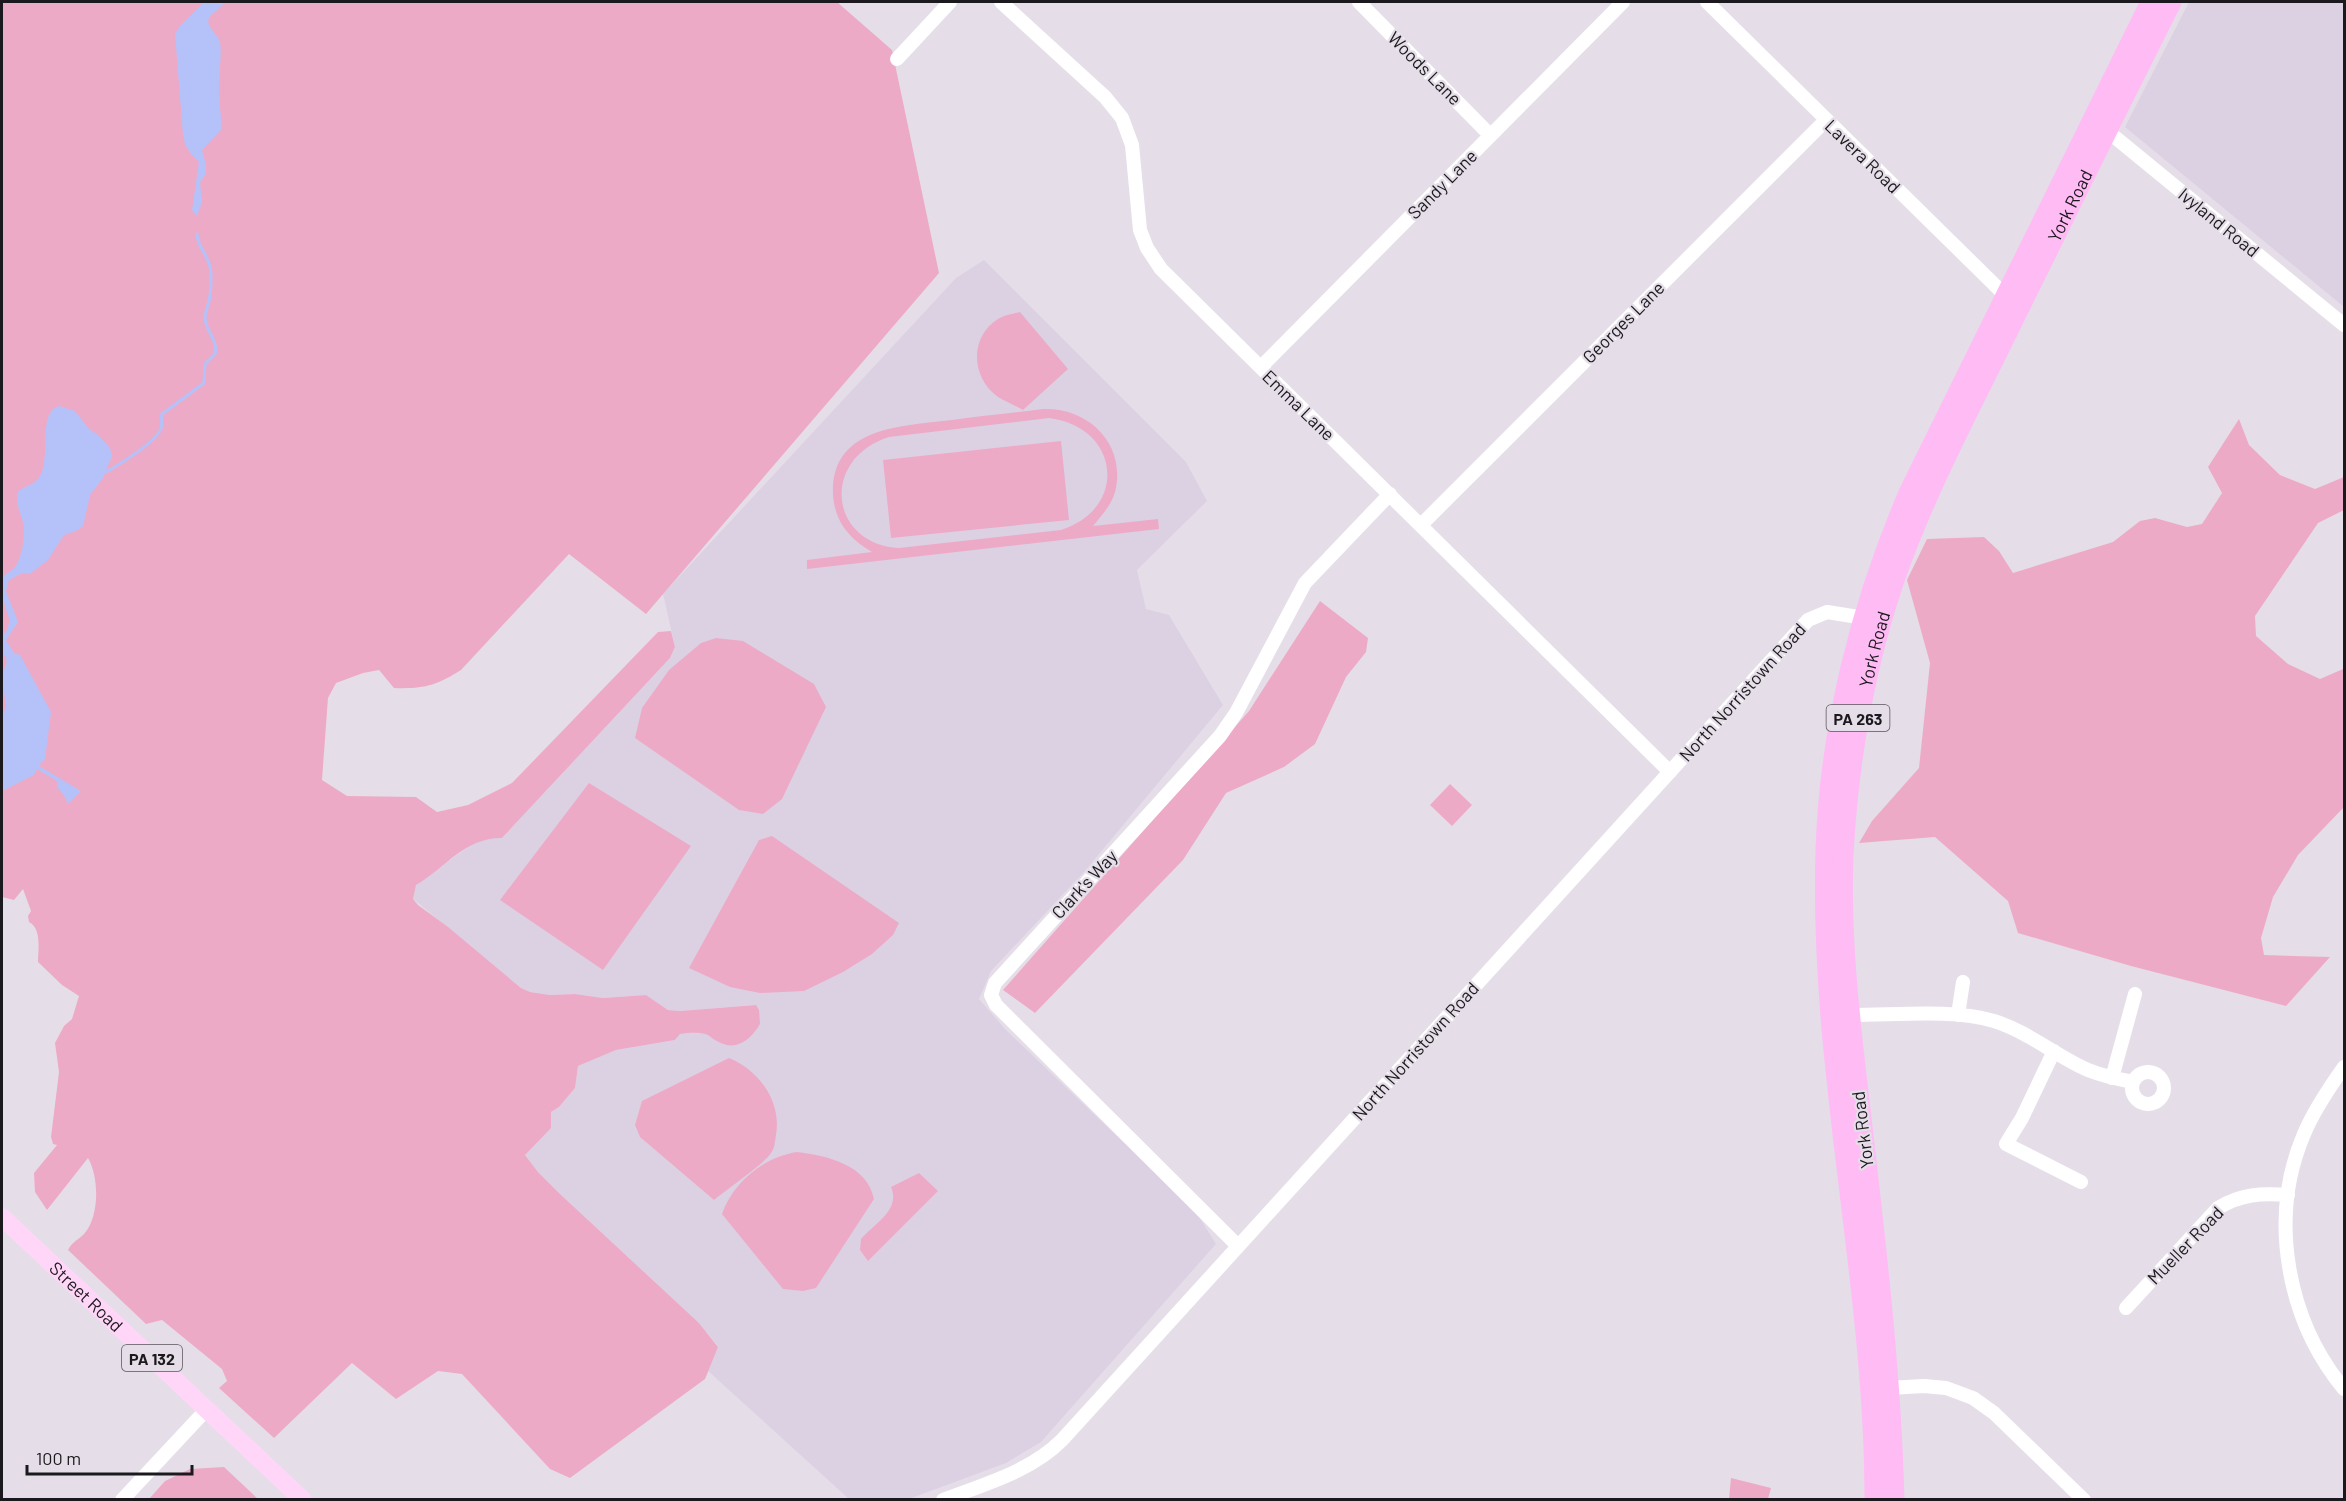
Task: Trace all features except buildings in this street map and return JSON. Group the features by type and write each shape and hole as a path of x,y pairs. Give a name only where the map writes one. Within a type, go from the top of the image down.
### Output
{"highway":[{"name":"York Road","path":"1894,1500 1889,1388 1841,1015 1826,917 1829,801 1842,711 1873,619 1891,534 1909,493 2012,302 2098,127 2151,2"},
{"name":"York Road","path":"2098,127 2171,2"},
{"name":"York Road","path":"1841,1015 1874,1433 1875,1500"}],"main road":[{"name":"Street Road","path":"2,1217 303,1500"}],"street":[{"path":"897,59 950,2"},
{"name":"Emma Lane","path":"1001,2 1116,108 1132,144 1140,230 1147,248 1161,269 1670,772"},
{"name":"Woods Lane","path":"1359,2 1490,135"},
{"name":"Sandy Lane","path":"1261,367 1623,2"},
{"name":"Lavera Road","path":"1707,2 2012,302"},
{"name":"Georges Lane","path":"1421,525 1826,120"},
{"name":"Ivyland Road","path":"2098,127 2116,138 2344,324"},
{"name":"Clark's Way","path":"1238,1246 996,1005 992,990 995,982 1220,736 1236,713 1305,583 1390,494"},
{"name":"North Norristown Road","path":"943,1500 1022,1470 1055,1447 1808,620 1827,612 1873,619"},
{"path":"1958,1015 1963,982"},
{"path":"2112,1078 2135,994"},
{"path":"1841,1015 1958,1015 1994,1021 2022,1032 2087,1070 2133,1082"},
{"path":"2054,1051 2022,1118 2006,1144 2081,1182"},
{"path":"2344,1067 2322,1100 2303,1135 2288,1195 2286,1245 2290,1275 2297,1301 2322,1357 2344,1389"},
{"name":"Mueller Road","path":"2126,1308 2218,1208 2231,1200 2261,1192 2288,1195"},
{"path":"1889,1388 1924,1386 1946,1388 1973,1398 1994,1413 2084,1500"},
{"path":"122,1500 207,1408"}],"shaded area":[{"path":"2,2 837,2 892,50 939,273 646,614 569,554 461,670 436,683 413,688 394,688 379,670 363,673 336,683 328,698 322,780 347,796 416,797 437,812 468,805 512,783 658,632 671,631 675,647 670,658 502,838 488,839 466,848 416,885 413,899 521,988 530,992 603,998 646,995 668,1010 680,1011 756,1005 759,1010 760,1024 747,1040 736,1045 724,1044 702,1033 680,1034 675,1040 616,1050 578,1066 575,1088 559,1107 551,1112 551,1128 525,1155 560,1194 699,1323 718,1347 705,1379 570,1478 550,1469 462,1374 438,1371 396,1399 352,1363 274,1438 219,1388 227,1381 222,1369 162,1320 146,1324 68,1250 84,1234 93,1217 96,1186 88,1158 47,1210 35,1192 34,1173 57,1145 53,1144 51,1137 59,1072 55,1043 64,1026 72,1019 79,996 62,985 38,962 38,934 29,922 28,916 31,911 23,889 14,900 2,897"},
{"path":"2189,2 2344,2 2344,307 2125,127"},
{"path":"984,260 1186,462 1207,501 1137,570 1146,609 1169,615 1223,705 1085,871 991,971 979,999 1005,1029 1196,1212 1216,1244 1041,1442 1006,1463 909,1499 849,1499 707,1370 718,1346 699,1323 560,1194 525,1155 550,1122 551,1112 559,1107 575,1088 578,1066 616,1050 675,1040 680,1034 694,1032 708,1034 715,1040 756,1005 680,1011 668,1010 646,995 603,998 530,992 521,988 413,899 415,885 475,842 488,838 502,838 670,658 675,647 663,594 956,278"},
{"path":"1020,312 1068,369 1023,410 998,397 989,389 978,369 977,358 982,336 989,327 1000,318"},
{"path":"1043,409 1060,410 1089,422 1101,432 1110,445 1117,475 1115,492 1093,526 1158,519 1159,529 807,569 807,560 872,552 857,542 845,529 834,505 835,472 843,455 856,443 892,428","holes":["1049,418 1073,424 1090,436 1102,452 1107,469 1106,487 1098,504 1083,519 1061,530 899,548 876,543 858,532 847,517 842,499 843,481 852,463 867,448 889,437"]},
{"path":"2239,419 2249,445 2280,475 2315,489 2344,477 2344,510 2318,523 2255,616 2256,636 2288,664 2320,679 2343,669 2344,662 2344,807 2298,855 2273,897 2261,938 2264,955 2330,957 2286,1006 2131,966 2018,933 2008,901 1935,837 1859,843 1872,821 1919,768 1930,663 1907,580 1927,539 1984,537 1999,551 2013,573 2113,542 2140,521 2155,518 2187,527 2202,524 2222,493 2208,467"},
{"path":"1061,441 1069,520 891,538 883,460"},
{"path":"1320,601 1368,638 1366,652 1346,677 1315,744 1284,767 1226,793 1183,860 1035,1013 1003,990 1249,711"},
{"path":"716,638 743,641 814,684 826,707 782,799 763,814 739,810 635,738 642,708 669,670 701,643"},
{"path":"589,783 691,846 603,970 500,900"},
{"path":"1450,784 1472,805 1452,826 1430,805"},
{"path":"772,836 899,923 893,935 872,954 843,972 804,991 760,993 730,987 689,968 759,840"},
{"path":"729,1058 750,1070 766,1089 775,1111 776,1135 771,1153 714,1200 640,1137 635,1125 642,1101"},
{"path":"797,1152 833,1159 854,1170 870,1187 874,1199 816,1288 803,1291 783,1289 722,1214 734,1192 751,1173 773,1159"},
{"path":"919,1173 938,1191 868,1261 860,1250 861,1239 889,1210 893,1195 891,1187"},
{"path":"224,1467 258,1499 149,1499 165,1481 190,1469"},
{"path":"1731,1478 1771,1488 1768,1499 1729,1499"}],"water":[{"path":"203,2 225,2 210,16 208,21 220,42 221,130 202,150 206,173 200,183 202,202 197,216 192,210 199,162 188,150 183,135 175,34"},
{"path":"59,406 75,411 89,429 110,448 112,456 103,478 90,495 83,526 64,535 48,560 30,574 22,573 9,580 6,591 18,622 6,640 14,653 20,655 51,712 45,759 39,766 81,791 68,804 58,788 57,781 37,769 34,775 2,791 2,716 6,707 3,678 7,660 2,652 2,634 6,632 10,621 3,597 2,581 5,575 14,568 21,555 24,528 17,501 18,492 36,481 42,471 48,418 52,410"}],"waterway":[{"path":"106,472 153,440 161,428 162,414 204,383 205,364 215,354 216,349 205,319 211,273 197,234"}]}
